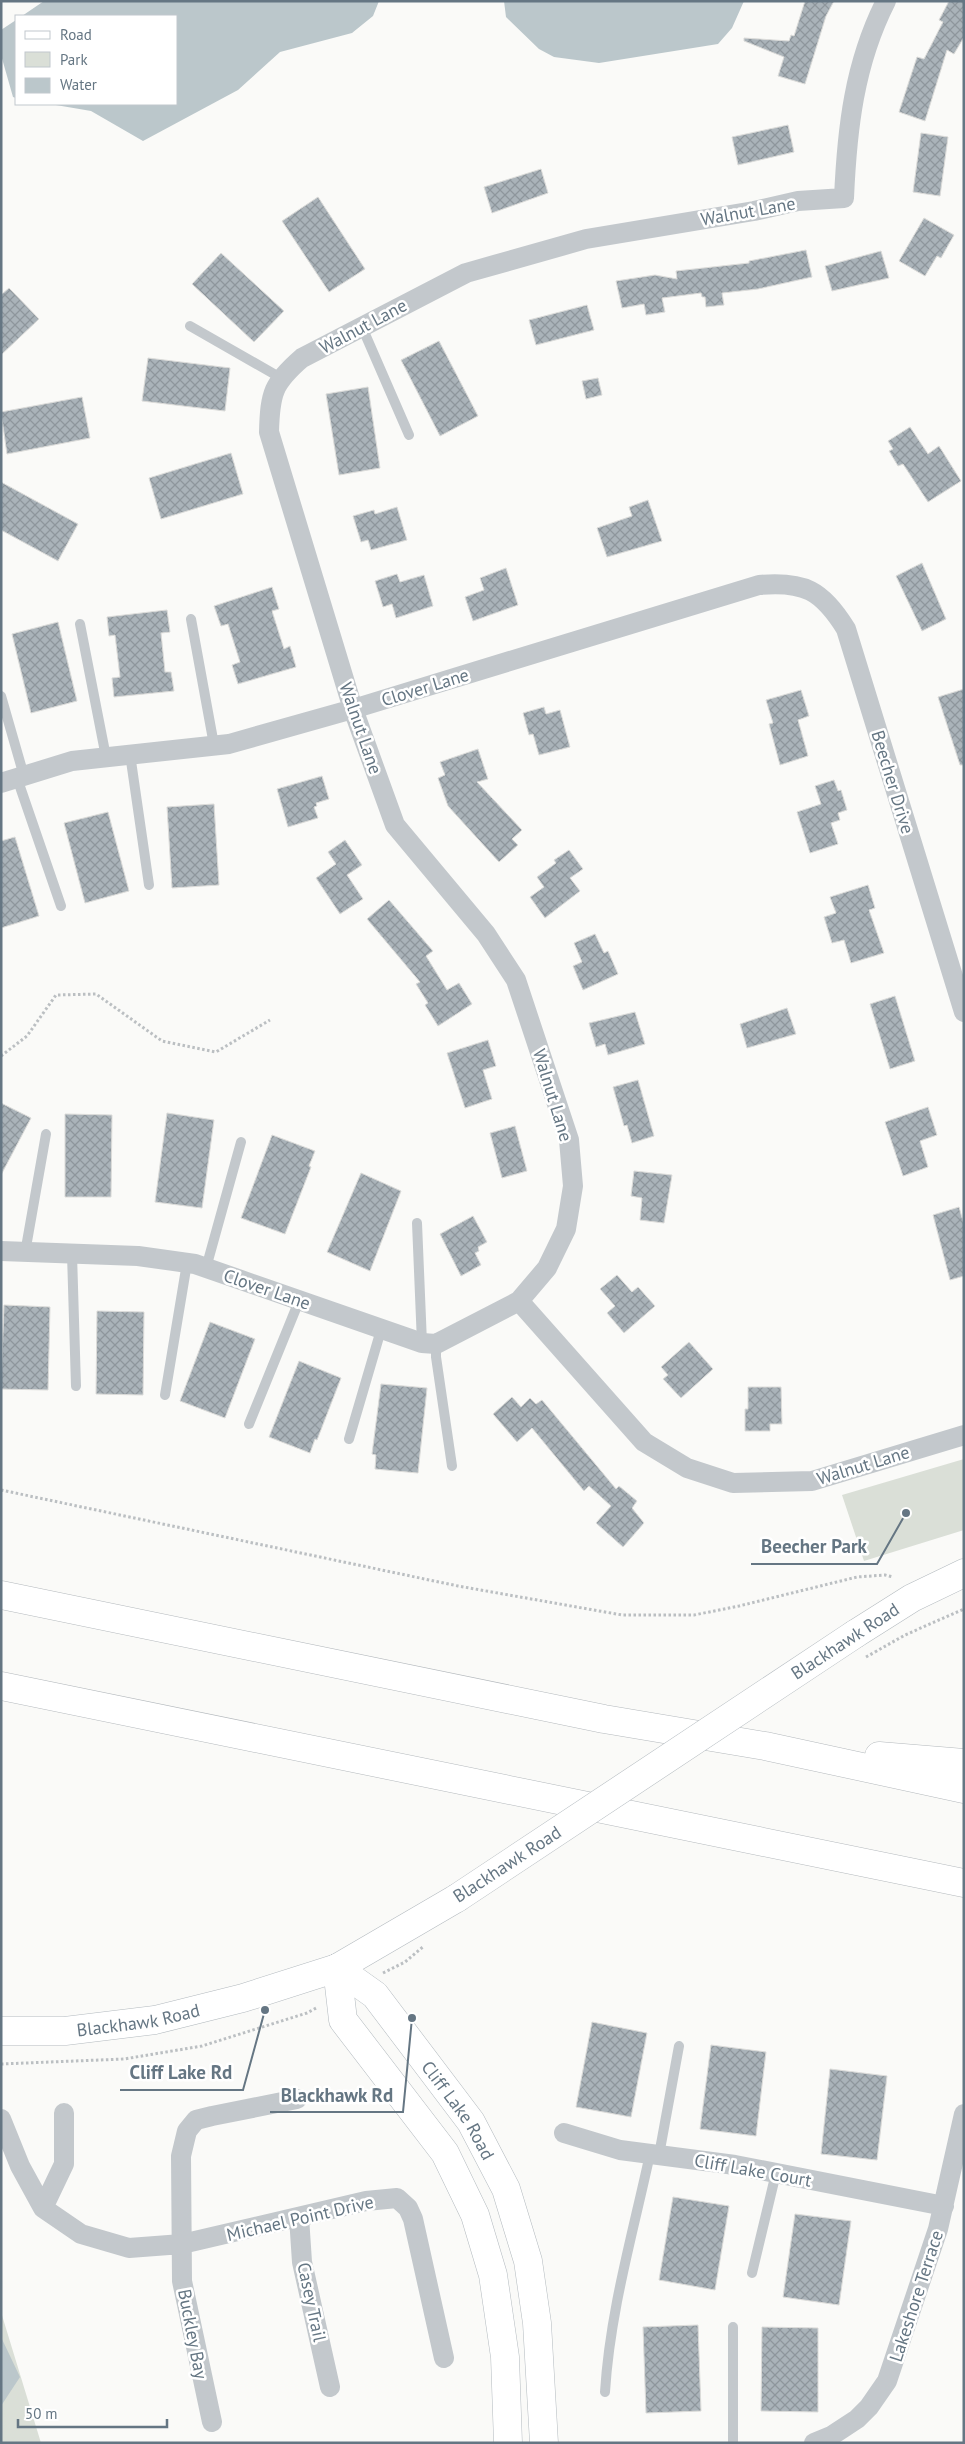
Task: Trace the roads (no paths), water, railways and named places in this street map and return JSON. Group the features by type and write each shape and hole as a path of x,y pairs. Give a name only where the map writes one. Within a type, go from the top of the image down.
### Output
{"main road":[{"name":"Blackhawk Road","path":"1,2030 65,2031 155,2020 243,1998 337,1968 457,1898 912,1598 964,1573"},
{"path":"1,1595 604,1719 766,1746 964,1788"},
{"path":"1,1686 964,1883"},
{"path":"766,1746 964,1763"},
{"path":"927,1875 964,1887"},
{"name":"Cliff Lake Road","path":"337,1968 343,2020 445,2153 475,2215 494,2276 505,2357 508,2443"},
{"name":"Cliff Lake Road","path":"337,1968 375,1995 471,2122 506,2189 530,2270 537,2323 544,2443"}],"street":[{"name":"Walnut Lane","path":"886,1 858,74 847,140 844,198 798,201 754,211 586,239 460,275 302,358 281,378 270,404 269,432 353,709 395,825 486,934 516,980 568,1140 573,1186 566,1229 547,1268 518,1301 644,1442 687,1468 733,1484 812,1481 964,1435"},
{"name":"Clover Lane","path":"14,779 72,761 229,744 353,709 759,585 785,582"},
{"name":"Beecher Drive","path":"785,582 812,590 833,607 846,629 964,1012"},
{"name":"Clover Lane","path":"1,1251 138,1256 196,1265 381,1330 429,1344"},
{"path":"429,1344 518,1301"},
{"name":"Buckley Bay","path":"212,2422 182,2281 181,2156 187,2131 196,2120 297,2099"},
{"path":"43,2208 59,2178 64,2164 64,2113"},
{"name":"Lakeshore Terrace","path":"814,2443 831,2436 857,2419 869,2407 887,2381 938,2229 964,2114"},
{"name":"Michael Point Drive","path":"1,2119 20,2166 43,2208 81,2234 129,2248 182,2244 366,2201 397,2198 408,2208 413,2219 444,2358"},
{"name":"Cliff Lake Court","path":"564,2133 620,2150 776,2173 944,2206"},
{"name":"Casey Trail","path":"299,2217 302,2262 330,2387"}],"lane":[{"path":"190,326 281,378"},
{"path":"362,327 409,435"},
{"path":"191,619 214,745"},
{"path":"80,624 106,757"},
{"path":"1,696 14,779 61,906"},
{"path":"130,754 148,884"},
{"path":"26,1253 46,1134"},
{"path":"165,1395 196,1265 241,1142"},
{"path":"417,1224 429,1344 436,1357 452,1466"},
{"path":"72,1254 76,1386"},
{"path":"249,1424 299,1301"},
{"path":"349,1440 381,1330"},
{"path":"605,2392 612,2330 679,2046"},
{"path":"752,2273 776,2173"},
{"path":"733,2327 733,2443"}],"water":[{"path":"44,1 379,1 373,16 352,33 280,52 238,90 143,141 91,111 56,105 178,105 178,15 23,15"},
{"path":"504,1 744,1 732,28 718,44 599,63 554,57 539,49 506,17"},
{"path":"15,21 15,98 13,97 1,55 1,30"},
{"path":"1,2337 20,2377 1,2406"}],"place":[{"name":"Beecher Park","path":"906,1513"},
{"name":"Cliff Lake Rd","path":"265,2010"},
{"name":"Blackhawk Rd","path":"412,2018"}]}
